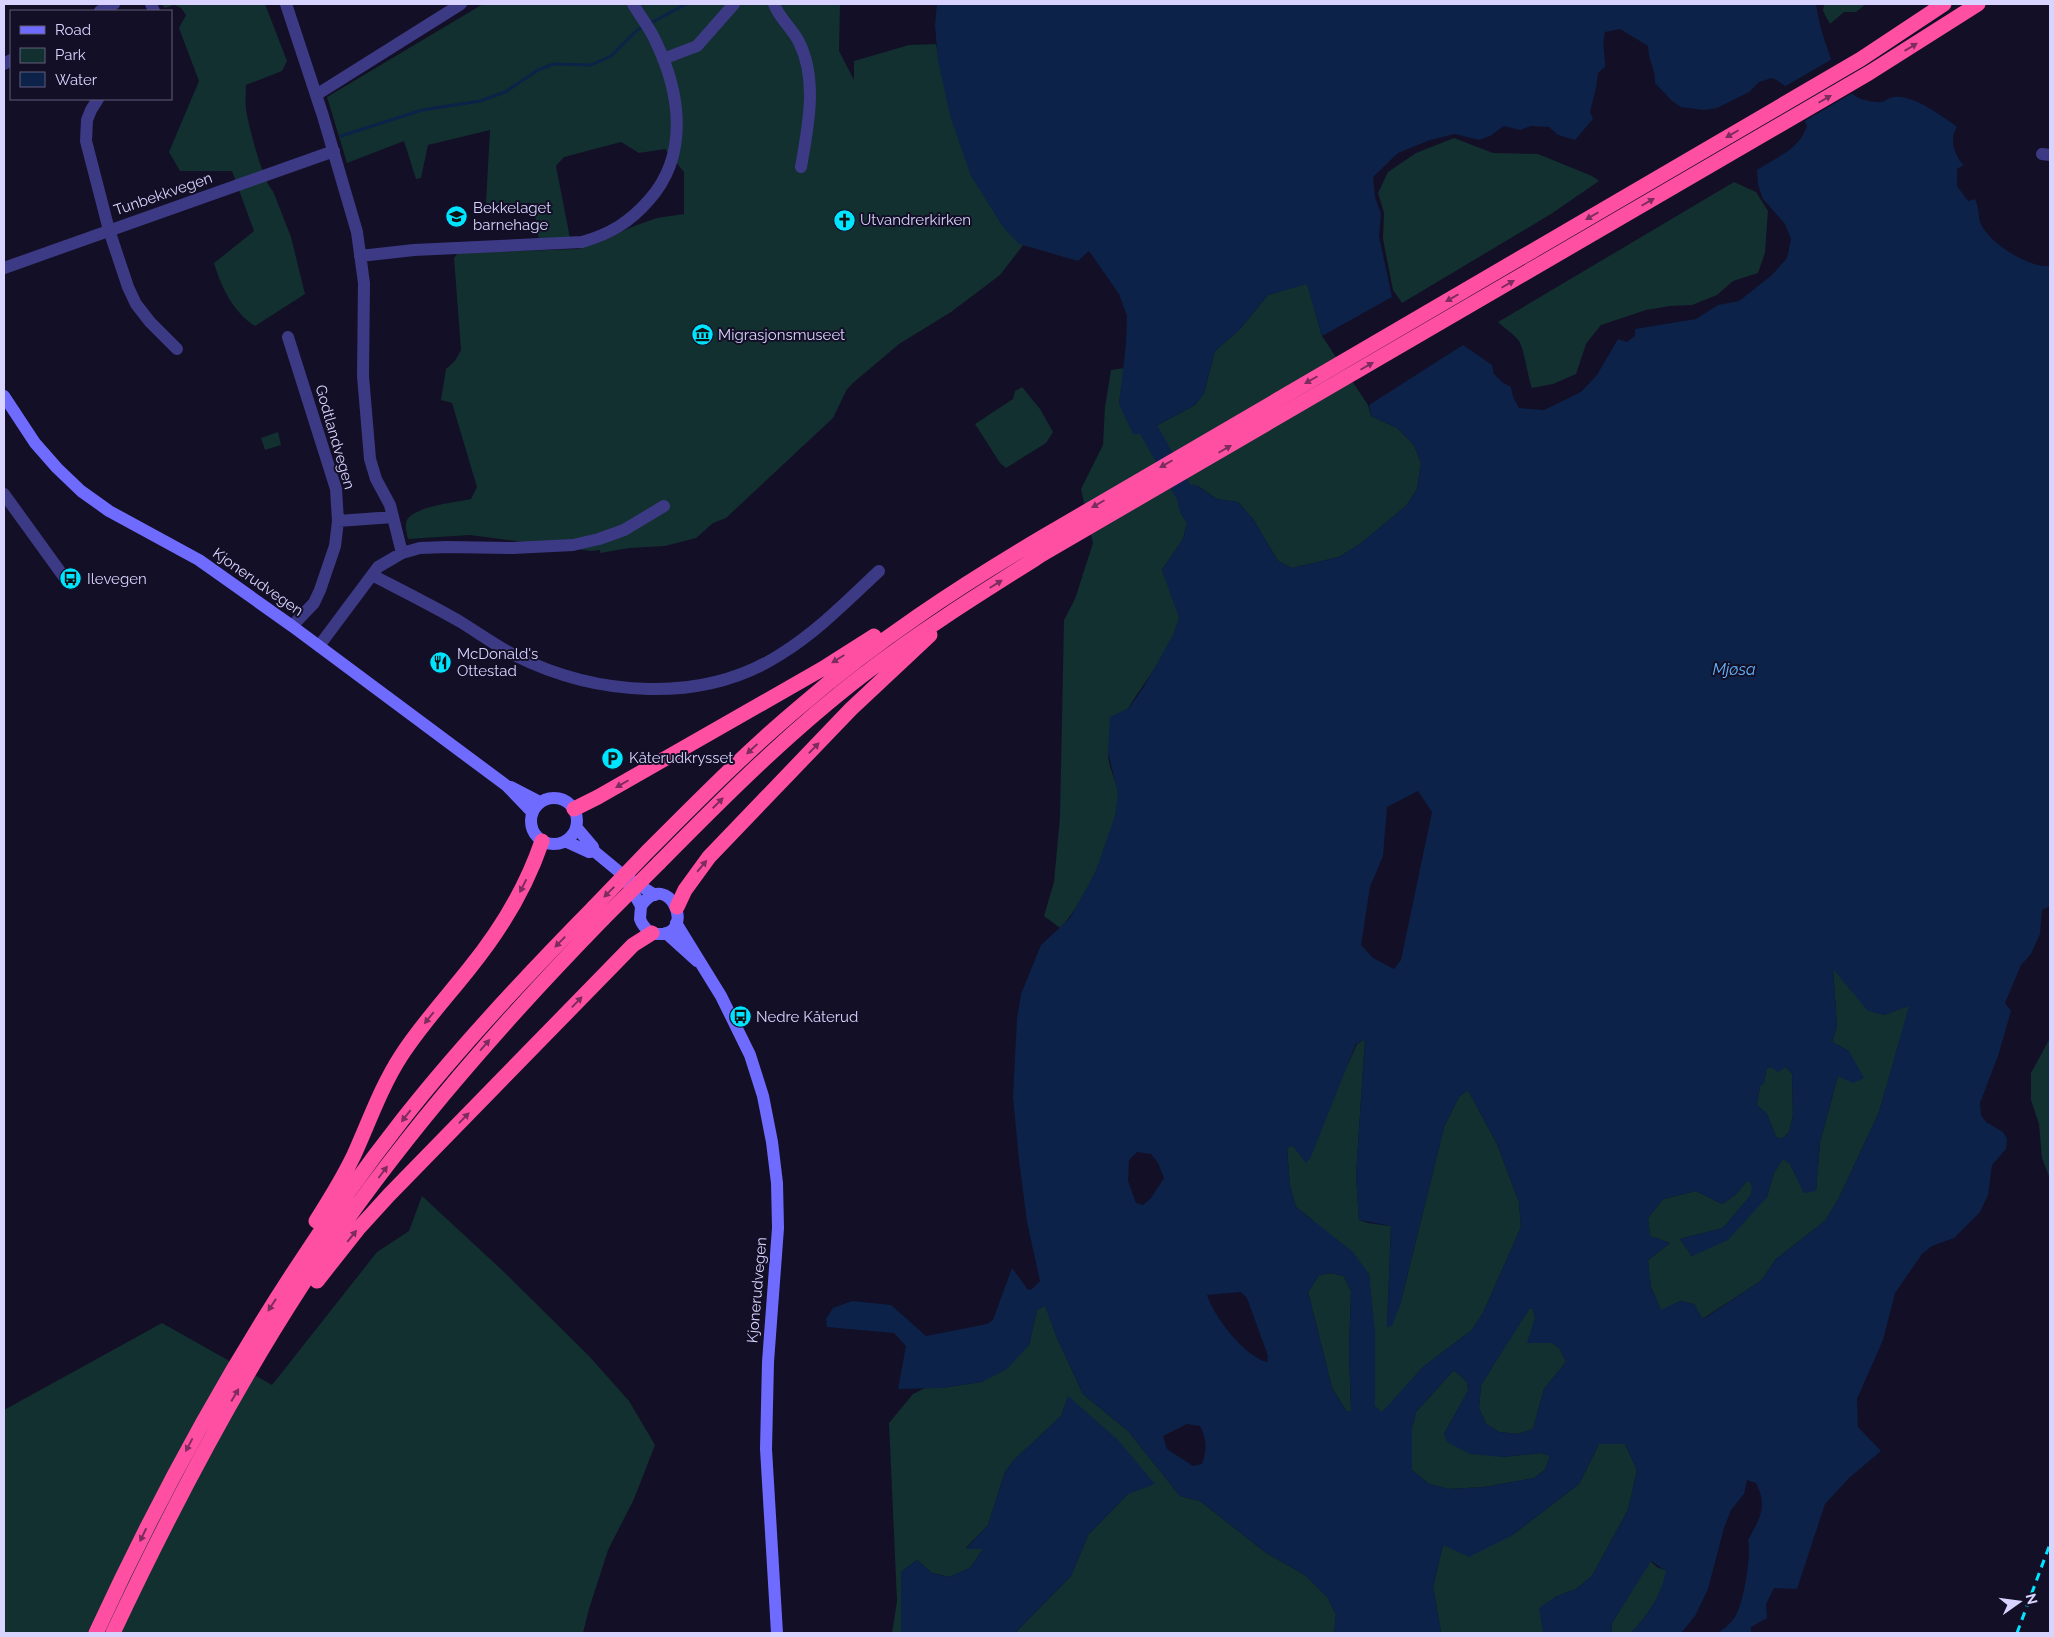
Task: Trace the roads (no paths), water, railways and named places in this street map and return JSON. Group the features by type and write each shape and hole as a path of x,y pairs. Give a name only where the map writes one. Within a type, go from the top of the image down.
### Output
{"highway":[{"path":"96,1633 192,1439 254,1333 298,1264 374,1156 435,1079 508,996 648,851 753,748 801,705 870,650 941,600 1016,552 1861,59 1944,4"},
{"path":"112,1633 194,1468 276,1327 358,1205 417,1127 502,1025 603,919 740,782 815,714 882,660 955,610 1046,552 1869,73 1978,4"},
{"path":"574,809 814,674 872,637 941,600"},
{"path":"677,907 684,890 709,857 865,695 917,648 955,610"},
{"path":"298,1264 316,1222 354,1155 387,1080 400,1056 494,936 522,888 542,841"},
{"path":"276,1327 378,1207 633,945 659,932"}],"main road":[{"name":"Kjonerudvegen","path":"4,396 35,443 80,491 116,515 199,560 292,626 536,807 548,798 560,799 574,809"},
{"path":"536,807 531,826 537,837 542,841"},
{"path":"565,841 572,835 576,827 577,818 574,809"},
{"name":"Kjonerudvegen","path":"576,827 593,847 594,851 623,875 656,895 668,897 677,907"},
{"name":"Kjonerudvegen","path":"542,841 550,844 565,841 589,852 594,851"},
{"name":"Kjonerudvegen","path":"623,875 641,906 640,919 644,927 659,932 700,964"},
{"path":"641,906 647,899 656,895"},
{"path":"659,932 676,923 678,917 677,907"},
{"name":"Kjonerudvegen","path":"676,923 725,1003 750,1055 763,1096 775,1161 778,1228 768,1362 766,1449 777,1633"}],"street":[{"path":"102,10 114,4"},
{"path":"286,4 334,152 357,232 364,284 364,398 370,459 376,479 390,505 402,553"},
{"path":"316,95 461,4"},
{"path":"360,256 423,250 570,243 594,238 618,228 638,212 660,189 675,153 678,129 675,104 663,59 654,38 633,4"},
{"path":"663,59 697,46 734,4"},
{"path":"774,4 777,12 798,41 809,72 809,103 801,167"},
{"path":"97,100 87,120 86,142 109,230 128,287 136,304 146,318 177,348"},
{"name":"Tunbekkvegen","path":"4,268 334,152"},
{"name":"Godtlandvegen","path":"288,337 336,489 338,521 335,546 320,590 314,603 292,626"},
{"path":"4,494 64,577"},
{"path":"319,646 378,567 402,553 420,548 513,548 573,545 599,539 624,530 664,506"},
{"path":"338,521 393,518"},
{"path":"372,575 458,620 514,654 552,670 578,678 636,689 665,690 712,682 736,675 780,655 834,614 879,571"}],"water":[{"name":"Mjøsa","path":"937,4 1816,4 1825,42 1831,57 1844,84 1852,94 1861,99 1876,102 1882,102 1894,97 1910,99 1944,117 1957,127 1953,136 1954,147 1960,161 1964,165 1957,169 1957,186 1968,201 1975,199 1980,222 1984,230 2010,253 2031,263 2050,266 2050,906 2042,910 2040,934 2031,954 2021,965 2005,1003 2011,1011 1998,1056 1980,1103 1981,1115 1986,1122 2003,1132 2007,1139 2006,1149 1992,1165 1988,1195 1980,1212 1954,1238 1932,1246 1922,1254 1895,1293 1883,1340 1857,1399 1858,1427 1881,1451 1849,1478 1825,1504 1797,1589 1774,1588 1766,1604 1767,1618 1751,1627 1751,1633 1718,1633 1737,1614 1743,1594 1749,1557 1748,1540 1759,1519 1762,1506 1760,1491 1756,1483 1747,1480 1744,1494 1731,1510 1724,1528 1708,1589 1695,1616 1681,1633 1631,1633 1653,1605 1664,1580 1666,1571 1651,1561 1612,1623 1611,1633 1543,1633 1539,1608 1555,1597 1576,1589 1592,1576 1628,1510 1637,1470 1625,1444 1599,1444 1579,1484 1511,1536 1469,1557 1443,1545 1433,1587 1441,1633 1334,1633 1336,1615 1328,1598 1305,1575 1265,1552 1200,1501 1180,1496 1128,1431 1083,1394 1057,1338 1045,1306 1037,1310 1029,1345 1007,1369 982,1382 941,1388 898,1389 906,1346 894,1333 827,1327 826,1319 833,1308 852,1301 891,1305 926,1336 987,1324 993,1320 1012,1268 1028,1290 1032,1289 1040,1281 1027,1222 1013,1097 1017,1019 1021,994 1041,945 1070,918 1095,873 1115,816 1118,793 1108,753 1110,717 1129,708 1143,688 1173,635 1179,618 1162,570 1183,539 1187,523 1180,512 1176,495 1194,484 1217,499 1238,502 1253,519 1278,561 1292,568 1339,557 1360,544 1406,506 1417,489 1421,463 1414,445 1397,428 1371,416 1369,405 1463,345 1492,365 1494,374 1511,387 1513,397 1519,408 1544,410 1581,392 1597,375 1618,339 1627,342 1635,336 1635,329 1696,319 1718,305 1739,301 1772,275 1787,258 1791,239 1785,224 1763,199 1758,185 1757,170 1787,152 1803,134 1807,126 1798,104 1785,86 1772,78 1759,82 1749,92 1717,108 1703,110 1681,107 1672,101 1655,83 1648,46 1620,29 1605,32 1605,67 1598,73 1590,112 1593,119 1575,140 1558,135 1549,127 1531,126 1520,130 1504,126 1490,136 1479,140 1455,134 1430,140 1398,153 1373,177 1375,197 1381,214 1379,236 1392,297 1322,336 1307,284 1268,295 1239,330 1215,351 1204,393 1195,405 1141,434 1133,434 1119,404 1127,316 1119,294 1089,251 1078,261 1019,244 1003,227 971,176 951,119 938,61 935,25","holes":["1418,791 1432,812 1401,960 1394,969 1373,958 1361,945 1370,887 1383,856 1387,807","1833,969 1868,1011 1884,1015 1909,1006 1879,1112 1840,1196 1825,1221 1776,1259 1761,1281 1703,1319 1694,1304 1680,1301 1661,1310 1651,1287 1648,1260 1670,1243 1650,1236 1648,1218 1663,1199 1696,1191 1722,1204 1735,1195 1748,1180 1752,1186 1751,1195 1723,1228 1680,1239 1692,1256 1728,1240 1767,1197 1774,1173 1783,1159 1790,1164 1804,1193 1816,1191 1820,1142 1838,1076 1853,1083 1864,1078 1849,1051 1832,1042 1837,1027","1365,1039 1356,1175 1359,1220 1391,1226 1387,1327 1392,1326 1400,1305 1444,1127 1459,1097 1468,1090 1497,1144 1519,1202 1521,1227 1483,1313 1472,1330 1423,1367 1382,1412 1375,1406 1375,1331 1369,1274 1353,1252 1296,1207 1290,1186 1287,1148 1293,1146 1306,1163 1310,1159 1356,1044","1770,1067 1778,1072 1786,1067 1792,1074 1793,1116 1789,1132 1782,1139 1776,1137 1767,1114 1757,1105 1760,1086 1764,1083 1766,1070","1137,1152 1151,1154 1158,1163 1164,1178 1151,1198 1143,1205 1136,1203 1128,1181 1129,1160","1331,1273 1344,1276 1351,1291 1349,1350 1351,1411 1347,1412 1332,1388 1308,1292 1319,1275","1241,1292 1247,1298 1268,1356 1267,1362 1249,1353 1231,1335 1207,1295","1530,1308 1533,1309 1535,1318 1527,1343 1553,1343 1560,1349 1566,1362 1544,1389 1533,1429 1518,1434 1499,1432 1486,1424 1479,1408 1481,1385","1454,1370 1467,1382 1468,1391 1444,1434 1447,1442 1470,1454 1503,1457 1541,1453 1550,1456 1545,1470 1534,1478 1485,1487 1449,1489 1429,1484 1412,1470 1412,1428 1416,1412","1187,1424 1200,1426 1206,1445 1205,1454 1202,1464 1193,1466 1167,1449 1163,1436"]},
{"path":"1068,1396 1118,1440 1155,1484 1128,1494 1088,1535 1071,1576 1015,1633 901,1633 901,1572 917,1560 932,1573 949,1577 970,1568 983,1549 966,1549 988,1525 1005,1472 1014,1460 1061,1416"}],"waterway":[{"path":"649,24 686,4"},
{"path":"341,136 422,110 480,101 505,92 538,70 553,64 591,65 611,56 637,30 643,27"},
{"path":"1149,430 1183,491"}],"railway":[{"path":"2017,1633 2050,1544"}],"place":[{"name":"Bekkelaget barnehage","path":"457,217"},
{"name":"Utvandrerkirken","path":"844,220"},
{"name":"Migrasjonsmuseet","path":"702,335"},
{"name":"Ilevegen","path":"71,579"},
{"name":"McDonald's Ottestad","path":"441,663"},
{"name":"Kåterudkrysset","path":"613,758"},
{"name":"Nedre Kåterud","path":"740,1017"}]}
